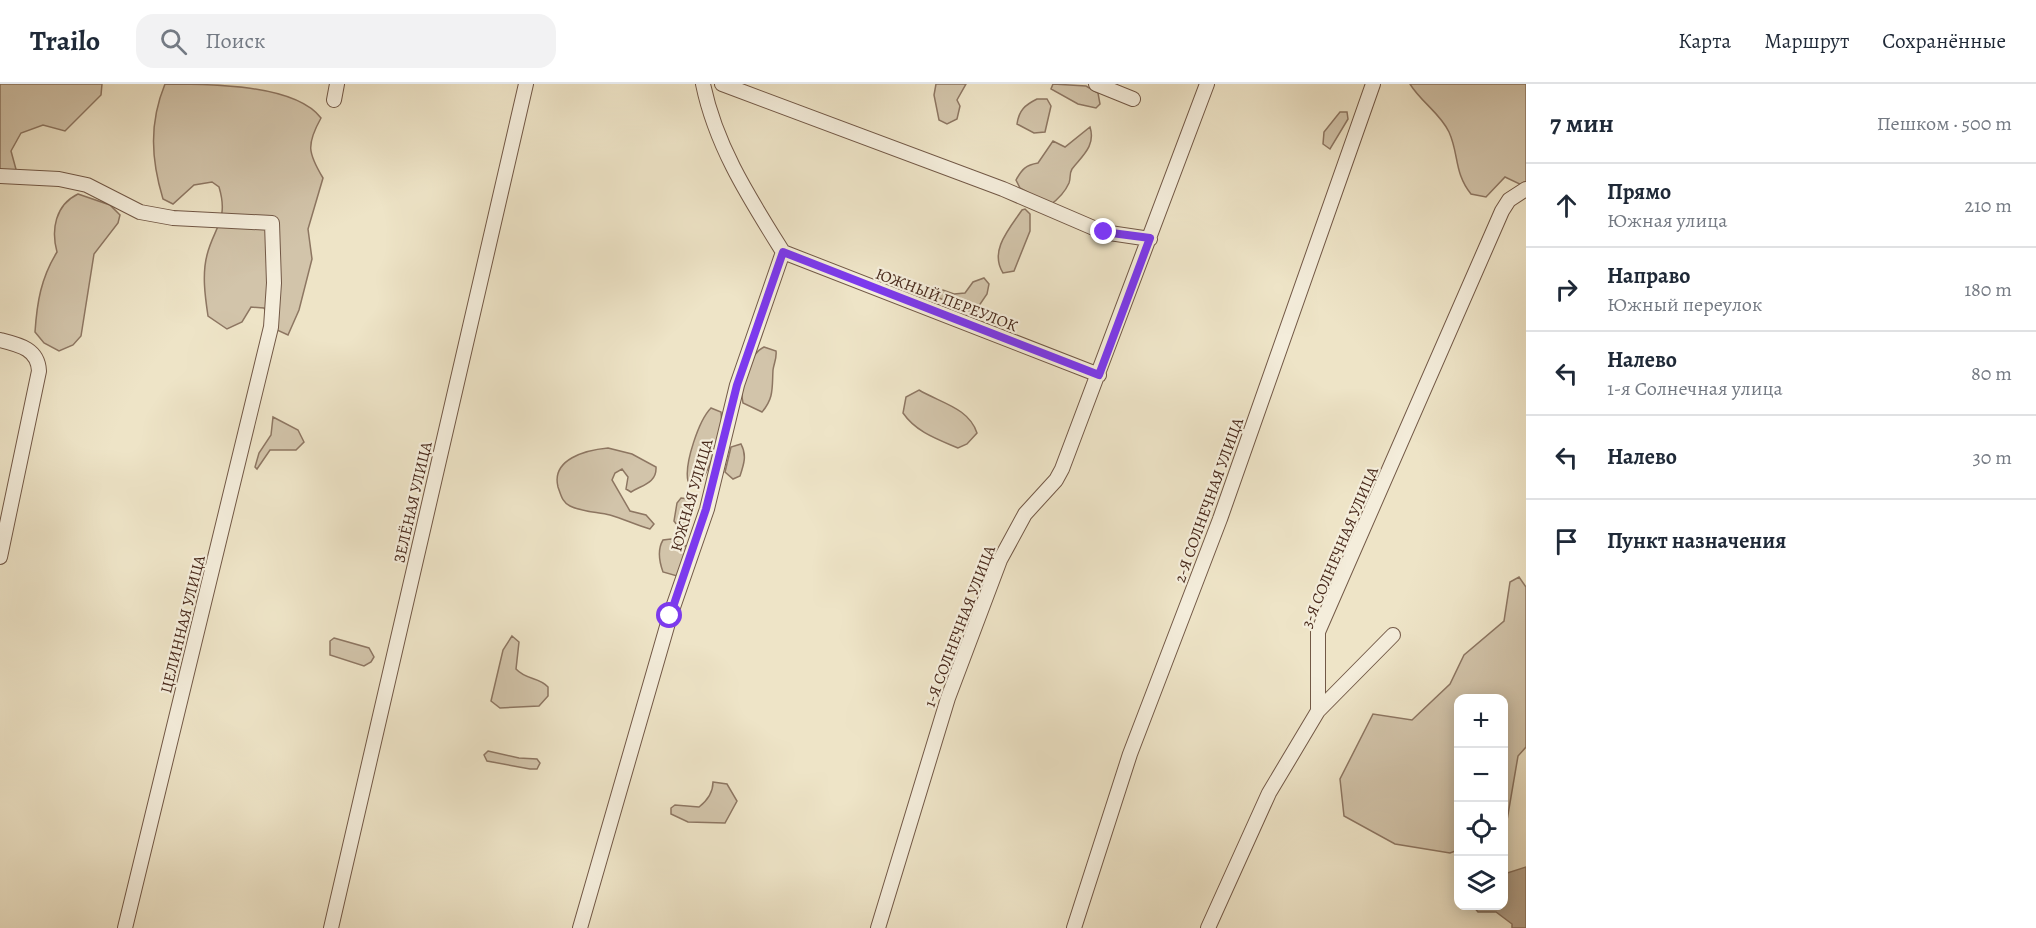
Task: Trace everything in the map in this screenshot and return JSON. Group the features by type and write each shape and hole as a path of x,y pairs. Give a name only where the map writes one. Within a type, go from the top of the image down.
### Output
{"street":[{"path":"334,100 337,84"},
{"name":"ЗЕЛЁНАЯ УЛИЦА","path":"331,928 526,84"},
{"path":"703,84 710,118 740,183 783,252"},
{"path":"722,84 1004,189 1104,232 1150,238"},
{"path":"1096,84 1133,99"},
{"name":"1-Я СОЛНЕЧНАЯ УЛИЦА","path":"878,928 948,698 1000,560 1025,514 1060,474 1207,84"},
{"name":"2-Я СОЛНЕЧНАЯ УЛИЦА","path":"1074,928 1130,754 1220,519 1373,84"},
{"name":"ЦЕЛИННАЯ УЛИЦА","path":"0,176 59,180 87,185 140,212 173,219 272,223 274,283 271,327 125,928"},
{"name":"3-Я СОЛНЕЧНАЯ УЛИЦА","path":"1318,711 1318,632 1502,211 1509,201 1526,189"},
{"name":"ЮЖНЫЙ ПЕРЕУЛОК","path":"783,252 1099,375"},
{"name":"ЮЖНАЯ УЛИЦА","path":"580,928 670,616 706,509 737,385 783,252"},
{"path":"0,340 31,351 38,359 39,371 0,556"},
{"path":"1208,928 1269,793 1318,711 1393,635"}],"shaded area":[{"path":"0,84 102,84 101,95 65,131 43,125 21,133 11,151 17,173 0,172"},
{"path":"165,84 227,86 272,92 292,98 309,107 321,118 311,142 314,162 323,178 308,229 312,259 299,310 288,335 277,330 264,308 251,307 242,322 227,329 208,316 204,285 205,262 221,216 222,198 219,187 212,182 194,185 173,204 163,199 154,155 154,127"},
{"path":"936,84 966,84 957,100 960,106 957,119 947,124 939,120 934,95"},
{"path":"1053,84 1086,86 1098,93 1100,104 1096,108 1078,104 1051,89"},
{"path":"1410,84 1526,84 1526,187 1505,177 1486,197 1471,194 1459,171 1449,132 1441,119"},
{"path":"1037,99 1047,99 1051,106 1045,132 1034,133 1017,124 1023,109"},
{"path":"1340,112 1347,112 1348,119 1330,149 1323,144 1324,132"},
{"path":"1090,127 1090,145 1072,169 1070,181 1063,193 1055,201 1050,205 1020,188 1016,180 1020,173 1027,166 1038,163 1053,141 1065,147"},
{"path":"78,194 110,205 120,215 118,223 94,254 81,336 73,345 59,351 44,343 35,332 37,310 44,281 57,252 55,227 57,219 64,205"},
{"path":"1025,209 1030,214 1030,231 1014,271 1003,273 999,265 999,248 1022,210"},
{"path":"984,278 989,284 987,294 974,313 939,298 938,293 943,290 954,294 965,293 973,282"},
{"path":"764,347 776,351 776,358 770,397 762,412 743,403 742,388 749,364 758,351"},
{"path":"919,390 953,407 968,418 977,433 967,444 958,448 927,434 908,420 903,413 906,397"},
{"path":"711,408 721,412 721,430 712,459 700,484 688,481 688,464 697,432"},
{"path":"273,417 298,430 304,442 296,450 270,450 257,469 255,467 259,453 271,435"},
{"path":"741,444 744,464 740,476 733,479 725,472 731,447"},
{"path":"608,448 632,454 656,467 651,480 631,492 626,489 628,477 622,469 615,473 612,480 630,511 646,515 654,524 650,529 610,515 575,508 562,498 557,477 565,463 581,454"},
{"path":"681,498 689,499 694,508 689,526 677,525 674,521 677,503"},
{"path":"671,539 688,547 681,571 677,576 663,572 660,560 659,552 663,540"},
{"path":"1519,577 1526,587 1526,747 1518,756 1508,814 1508,694 1454,694 1454,852 1450,853 1395,844 1344,816 1340,779 1373,714 1412,720 1450,684 1464,655 1504,621 1510,582"},
{"path":"512,636 519,642 516,669 548,687 548,696 539,706 500,708 491,701 503,650"},
{"path":"334,638 369,648 374,657 364,666 330,655 330,641"},
{"path":"488,751 519,758 537,759 540,763 537,769 530,769 487,761 484,755"},
{"path":"713,782 727,784 737,801 725,823 688,822 671,814 671,808 675,805 699,807 709,796"},
{"path":"1526,867 1526,928 1512,928 1512,924 1496,912 1478,912 1476,910 1508,910 1508,873"}],"route":[{"path":"670,616 706,509 737,385 783,252 1099,375 1150,238 1104,232"}]}
